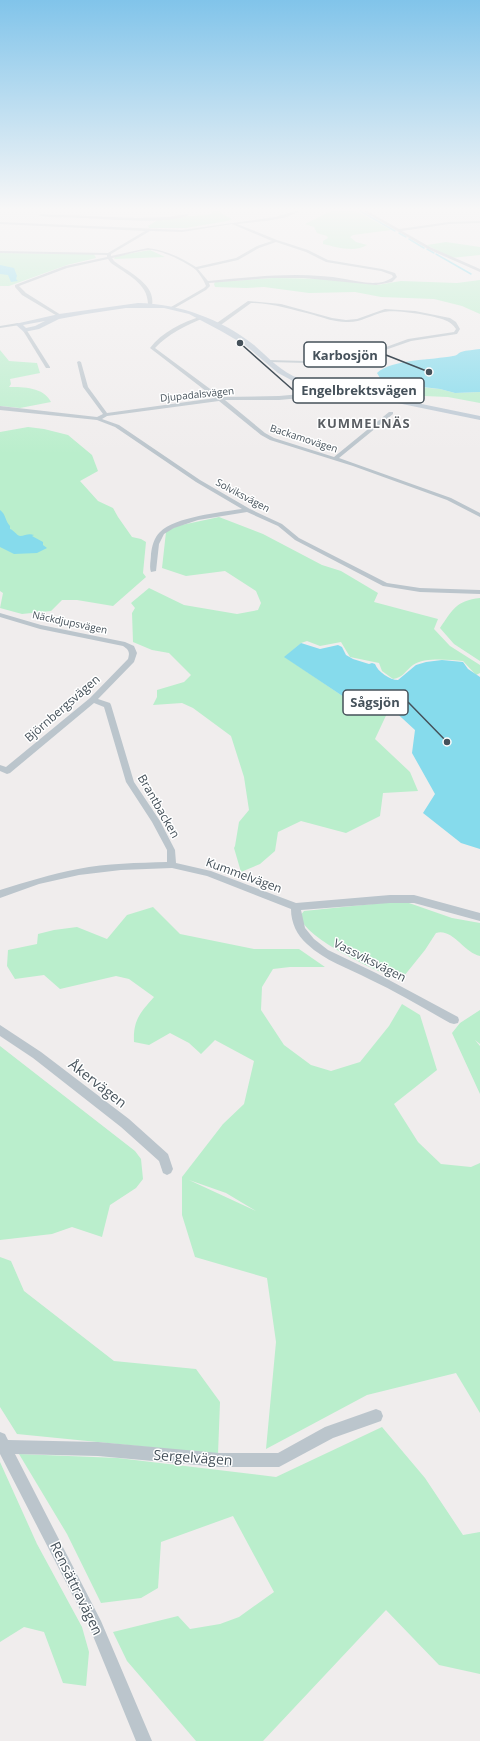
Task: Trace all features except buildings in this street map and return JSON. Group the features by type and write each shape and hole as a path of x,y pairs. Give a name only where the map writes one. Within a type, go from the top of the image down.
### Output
{"street":[{"path":"22,292 59,316"},
{"path":"148,292 150,296 150,304"},
{"path":"173,308 200,292"},
{"path":"216,326 250,302 281,305 332,319 346,321 358,320 372,316 381,311 389,310 415,312 444,318 454,323 458,330 455,333 410,340 345,363 269,361"},
{"path":"0,327 127,305 150,304 173,308 202,317 246,343 288,376 307,384 480,418"},
{"path":"24,330 37,328 59,316"},
{"name":"Backamovägen","path":"202,317 186,324 160,340 152,348 220,399 246,422 272,439 336,458 449,499 480,515"},
{"path":"18,324 24,330 48,367"},
{"path":"79,362 86,387 106,415"},
{"name":"Djupadalsvägen","path":"98,419 106,415 220,399 279,398 323,394"},
{"name":"Solviksvägen","path":"0,408 98,419 117,426 186,474 248,510 275,522 295,537 385,585 424,591 480,592"},
{"path":"336,458 391,413"},
{"path":"153,571 157,540 163,532 176,525 189,521 248,510"},
{"name":"Näckdjupsvägen","path":"0,615 40,627 125,644 131,648 133,653"},
{"name":"Björnbergsvägen","path":"0,777 3,770 93,700 131,660 133,653"},
{"name":"Brantbacken","path":"93,700 107,705 130,782 156,821 171,850 172,864"},
{"name":"Kummelvägen","path":"0,894 39,881 79,872 121,867 172,864 208,873 296,907 390,899 414,899 480,917"},
{"name":"Vassviksvägen","path":"296,907 295,918 299,927 304,935 320,949 401,990 454,1020"},
{"name":"Åkervägen","path":"0,1030 37,1056 125,1123 164,1158 167,1169"},
{"name":"Sergelvägen","path":"2,1444 98,1449 219,1460 279,1460 330,1432 376,1416"},
{"name":"Rensättravägen","path":"2,1444 96,1626 144,1741"}],"green space":[{"path":"303,292 344,292 309,293"},
{"path":"356,292 480,292 480,314 462,306 434,299 381,297"},
{"path":"0,350 9,361 37,363 40,373 10,379 11,384 9,387 33,389 43,393 51,402 20,408 0,406"},
{"path":"397,385 440,389 455,393 480,392 480,403 448,397 403,393 396,394 394,398 373,394"},
{"path":"28,427 68,435 92,455 98,471 80,481 98,501 113,508 132,537 146,542 143,573 146,577 113,606 77,600 62,600 51,611 22,614 0,608 3,593 0,591 0,432"},
{"path":"219,517 263,534 322,565 341,571 378,593 374,602 438,619 434,629 450,646 480,665 480,673 476,675 463,661 430,660 418,662 402,675 393,679 382,671 379,663 350,657 341,642 320,646 307,641 301,643 285,657 344,697 371,698 390,707 375,739 410,772 418,791 383,793 380,816 346,833 301,821 278,832 275,851 260,864 241,872 234,848 239,822 249,810 244,777 231,736 193,708 182,703 153,705 157,697 157,690 184,682 191,675 169,653 152,650 133,642 132,613 135,608 131,603 149,588 184,605 237,614 258,610 261,603 256,591 225,571 186,576 162,568 166,532 177,526"},
{"path":"480,598 480,661 454,644 440,628 452,611 460,604 465,601"},
{"path":"392,902 409,903 452,918 480,923 480,956 474,954 448,934 442,932 436,933 425,950 400,981 343,953 314,935 305,925 300,916 304,911"},
{"path":"153,907 180,934 254,949 299,949 325,967 290,967 273,969 262,987 261,1010 284,1045 311,1065 331,1071 360,1062 389,1026 402,1004 420,1015 437,1070 394,1104 418,1142 441,1164 471,1167 480,1163 480,1413 456,1373 367,1395 266,1449 276,1342 267,1278 195,1257 182,1215 182,1177 223,1124 244,1104 254,1061 215,1040 201,1054 189,1043 170,1033 149,1045 134,1042 134,1034 138,1017 154,997 129,979 116,976 60,989 44,975 15,979 7,966 8,950 37,944 38,934 77,927 107,939 127,915","holes":["189,1180 226,1193 256,1211"]},
{"path":"480,1010 480,1044 475,1040 480,1046 480,1094 452,1033 460,1023"},
{"path":"0,1046 135,1151 141,1159 143,1179 136,1188 110,1205 102,1237 72,1227 52,1234 0,1240"},
{"path":"0,1257 11,1261 24,1291 114,1361 196,1369 220,1402 218,1454 17,1434 0,1407"},
{"path":"382,1427 425,1478 463,1535 480,1532 480,1674 439,1665 386,1610 263,1741 196,1741 127,1661 113,1632 178,1616 190,1629 220,1624 239,1617 274,1592 233,1516 161,1542 158,1588 141,1598 101,1603 67,1534 19,1454 118,1458 276,1477"},
{"path":"0,1462 37,1544 82,1627 89,1652 86,1686 63,1683 44,1632 24,1627 0,1642"}],"water":[{"path":"480,349 480,392 455,393 440,389 405,385 395,386 380,378 377,373 392,365 454,356 463,351"},
{"path":"0,510 10,526 10,529 17,535 34,535 32,536 43,542 43,545 47,548 37,553 14,554 0,547"},
{"path":"301,643 320,649 338,645 342,647 346,655 369,664 375,664 381,673 395,680 398,680 416,665 442,660 463,662 468,669 480,677 480,849 461,843 423,813 435,794 412,753 415,730 390,707 371,698 344,697 284,657"}],"place":[{"name":"Engelbrektsvägen","path":"240,343"},
{"name":"Karbosjön","path":"429,372"},
{"name":"Sågsjön","path":"447,742"}],"district":[{"name":"KUMMELNÄS","path":"364,423"}]}
